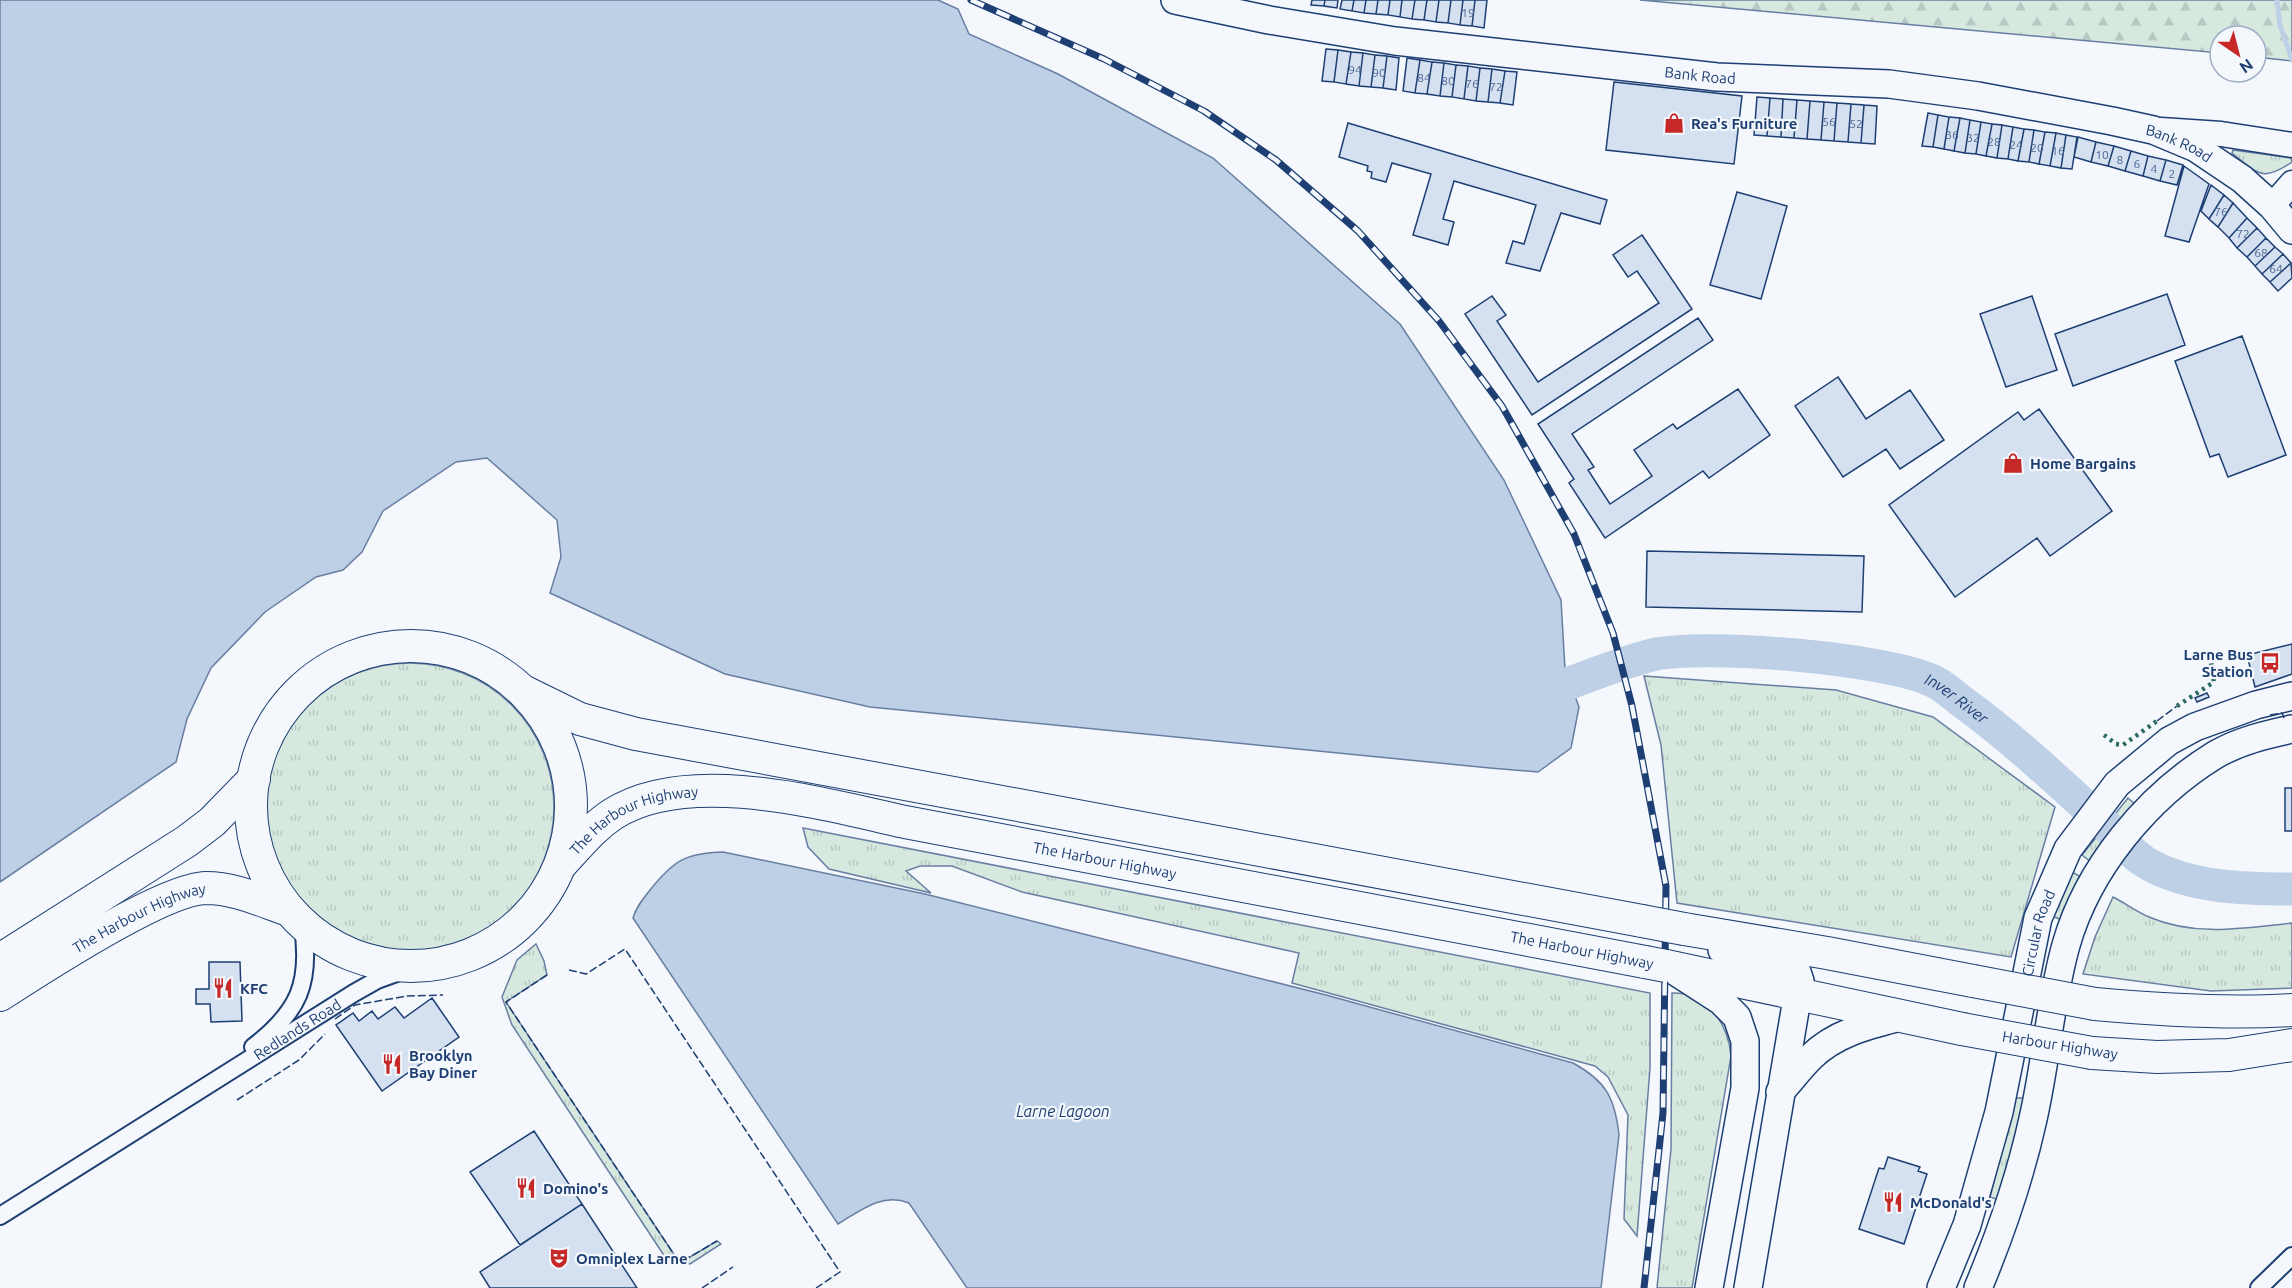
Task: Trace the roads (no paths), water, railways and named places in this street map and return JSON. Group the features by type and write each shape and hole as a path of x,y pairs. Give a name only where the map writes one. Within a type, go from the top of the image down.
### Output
{"highway":[{"path":"407,644 440,647 486,664 507,676 525,692 542,713 564,760 571,807 563,862 552,888 532,914 506,935 451,960 410,968 387,966 349,954 320,939 296,918 260,861 252,808 254,779 273,725 293,700 335,665 365,651 407,644"},
{"path":"525,692 580,719 636,734 1529,901 1660,943 1827,953 2095,1004 2177,1012 2247,1013 2292,1010"},
{"path":"0,960 188,841 212,822 254,779"},
{"name":"The Harbour Highway","path":"563,862 596,827 614,814 645,799 686,793 744,792 818,802 906,822 1660,943"},
{"name":"The Harbour Highway","path":"0,995 143,909 204,888 237,892 296,918"},
{"name":"Harbour Highway","path":"1660,943 1799,993 1900,1017 2091,1053 2157,1057 2229,1055 2292,1045"}],"main road":[{"name":"Bank Road","path":"1175,0 1269,20 1395,41 1717,77 1889,84 1978,96 2153,130 2196,148 2218,162 2272,207"},
{"path":"2272,207 2292,230"},
{"name":"Circular Road","path":"1941,1288 1967,1225 1999,1112 2038,918 2068,849 2108,796 2141,763 2169,741 2195,727 2256,705 2292,696"},
{"name":"Circular Road","path":"1978,1288 2000,1236 2022,1164 2066,946 2085,896 2103,865 2138,822 2169,790 2215,755 2255,737 2292,729"},
{"path":"1660,943 1737,1017 1745,1041 1745,1088 1708,1288"},
{"path":"1748,1288 1780,1092 1799,993"},
{"path":"1780,1092 1812,1056 1830,1042 1858,1028 1900,1017"}],"street":[{"path":"2153,130 2221,134 2292,145"},
{"path":"2272,207 2292,183"},
{"name":"Redlands Road","path":"188,1096 262,1040 298,998 307,964 296,918"},
{"name":"Redlands Road","path":"0,1216 354,993 377,980 410,968"},
{"path":"2259,1288 2292,1256"}],"water":[{"path":"0,0 938,0 958,9 969,34 1058,74 1213,158 1400,324 1504,480 1561,600 1565,669 1579,707 1571,748 1538,772 1490,768 870,707 725,674 550,593 561,557 557,520 487,458 456,462 383,511 362,552 343,570 316,577 265,612 211,668 187,719 176,762 0,882"},
{"name":"Larne Lagoon","path":"723,852 925,894 1326,995 1573,1063 1594,1077 1607,1092 1615,1111 1619,1135 1601,1288 967,1288 909,1203 899,1200 880,1201 838,1224 633,918 645,897 674,865 699,854"}],"waterway":[{"path":"2277,0 2280,25 2292,60"},
{"name":"Inver River","path":"1570,683 1652,655 1677,652 1752,652 1795,655 1878,666 1911,673 1940,685 1989,722 2053,776 2130,850 2150,865 2166,873 2201,883 2292,889"}],"railway":[{"path":"971,0 1104,59 1204,111 1276,160 1358,231 1439,321 1502,406 1574,534 1613,633 1632,706 1666,886 1663,1113 1644,1288"}],"place":[{"name":"Rea's Furniture","path":"1674,123"},
{"name":"Home Bargains","path":"2013,463"},
{"name":"Larne Bus Station","path":"2270,663"},
{"name":"KFC","path":"223,988"},
{"name":"Brooklyn Bay Diner","path":"392,1064"},
{"name":"Domino's","path":"526,1188"},
{"name":"McDonald's","path":"1893,1202"},
{"name":"Omniplex Larne","path":"559,1258"}]}
